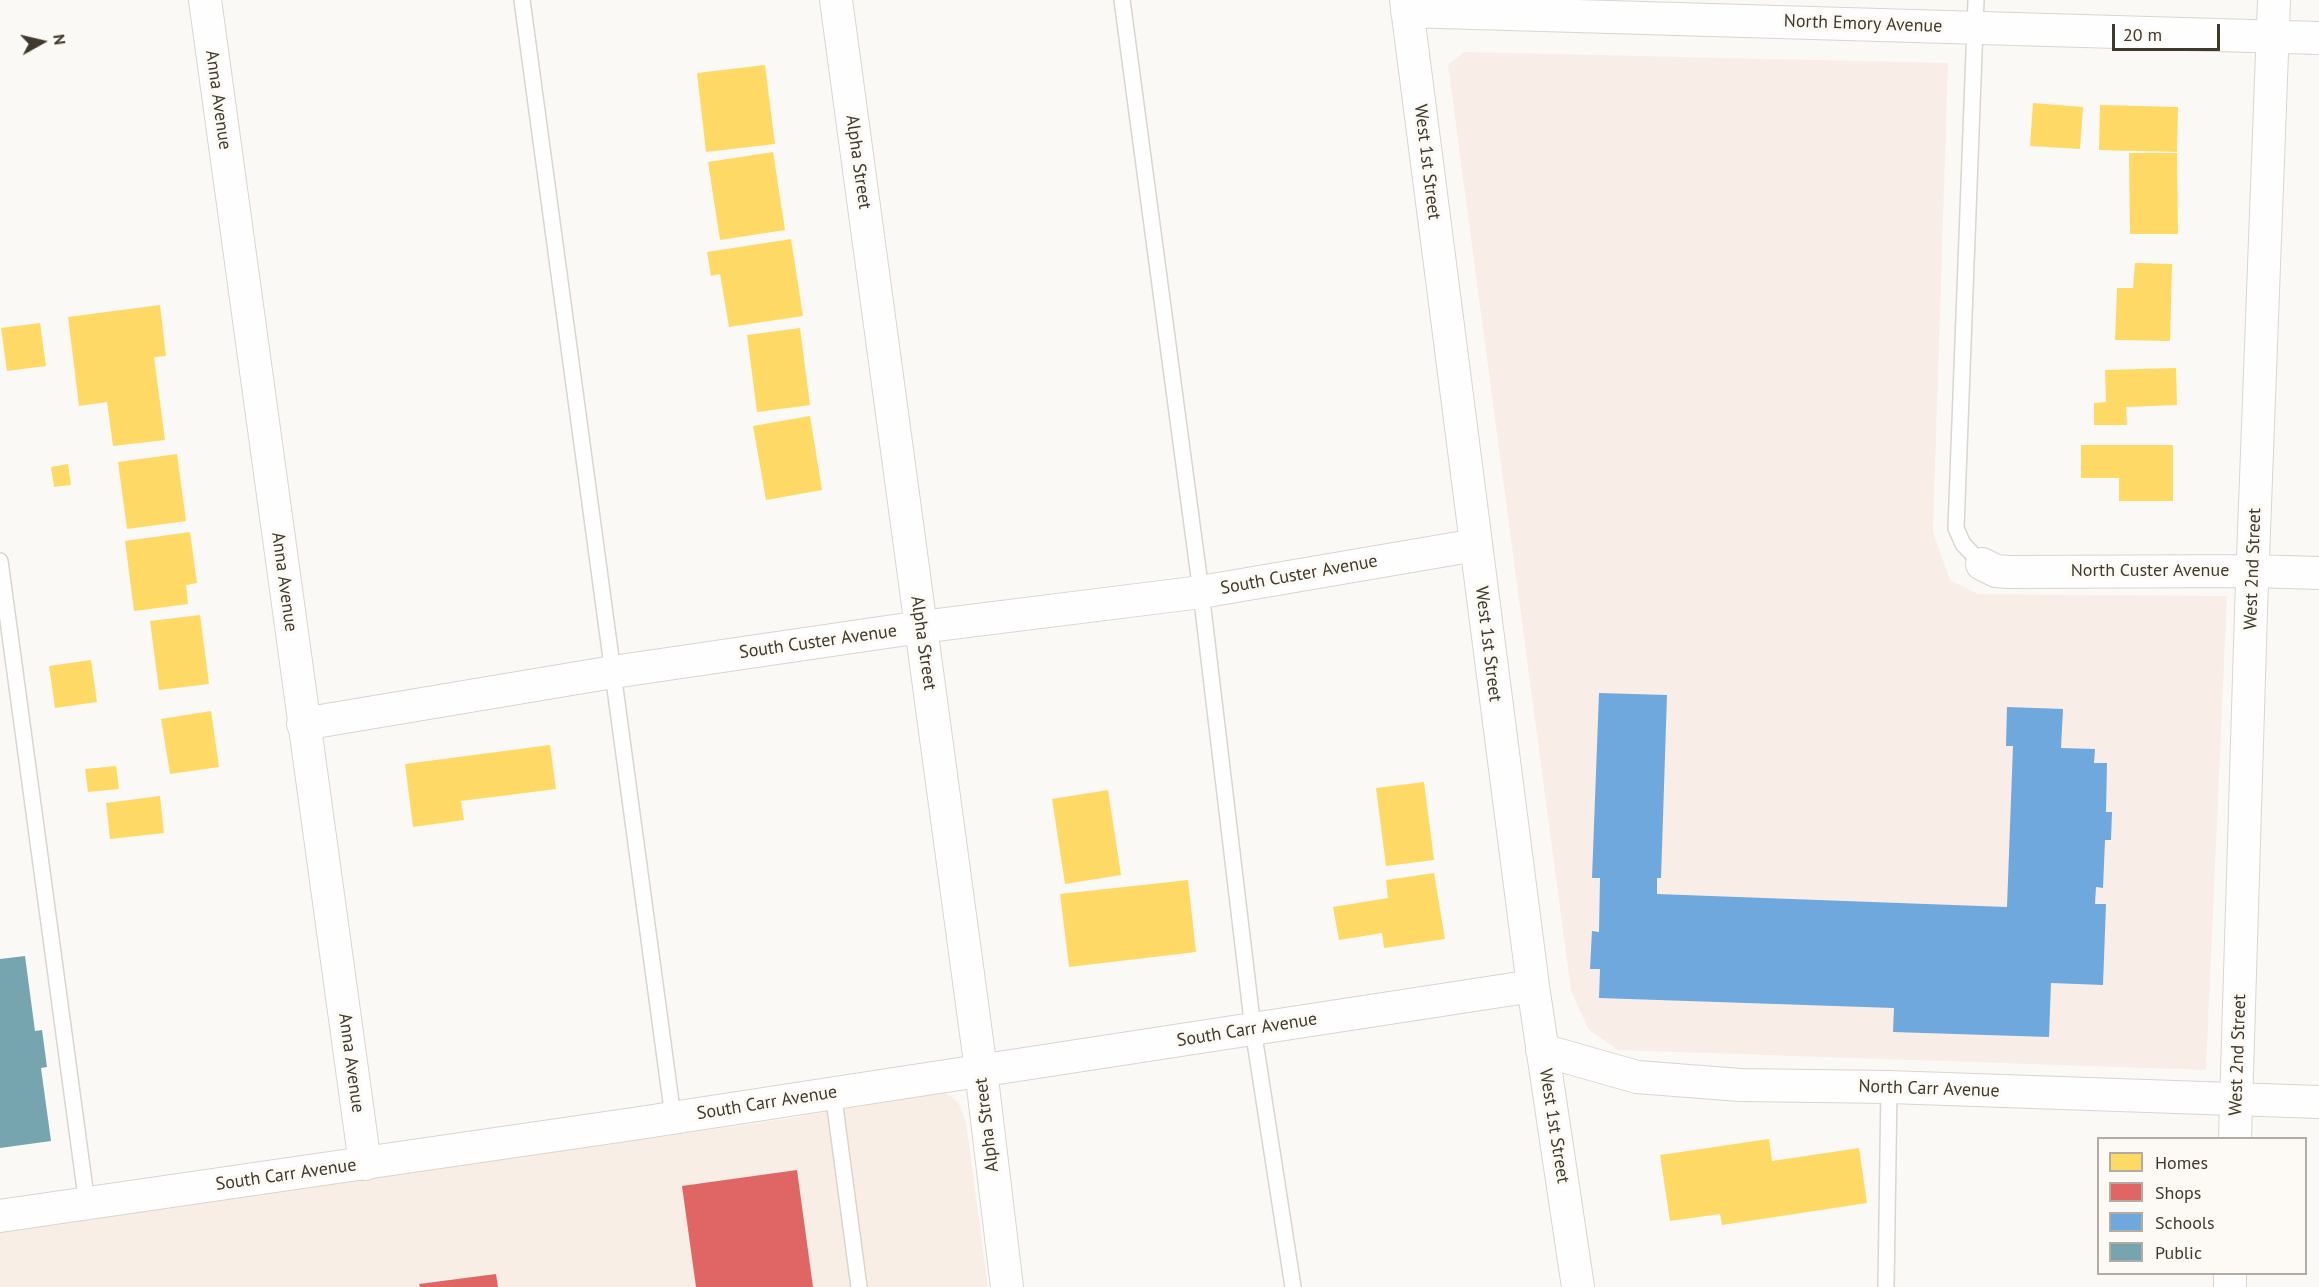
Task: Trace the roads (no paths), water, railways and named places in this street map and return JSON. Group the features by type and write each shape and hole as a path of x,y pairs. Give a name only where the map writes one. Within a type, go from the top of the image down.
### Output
{"street":[{"name":"Anna Avenue","path":"205,0 303,724 366,1164"},
{"name":"Alpha Street","path":"836,0 981,1070 1007,1287"},
{"name":"West 2nd Street","path":"2235,1137 2274,0"},
{"name":"North Emory Avenue","path":"1406,5 1975,14 2319,38"},
{"name":"West 1st Street","path":"1406,5 1533,986 1578,1287"},
{"name":"South Custer Avenue","path":"303,724 613,672 921,627 1201,592 1476,545"},
{"name":"North Custer Avenue","path":"1982,564 2009,572 2319,573"},
{"name":"South Carr Avenue","path":"0,1216 366,1164 1533,986"},
{"name":"North Carr Avenue","path":"1542,1050 1636,1077 1740,1085 1889,1087 2319,1102"}],"lane":[{"path":"522,0 673,1117"},
{"path":"1122,0 1201,592 1253,1029 1293,1287"},
{"path":"1975,14 1956,528 1963,544 1982,564"},
{"path":"0,561 87,1204"},
{"path":"1886,1287 1889,1087"},
{"path":"833,1092 860,1287"}]}
